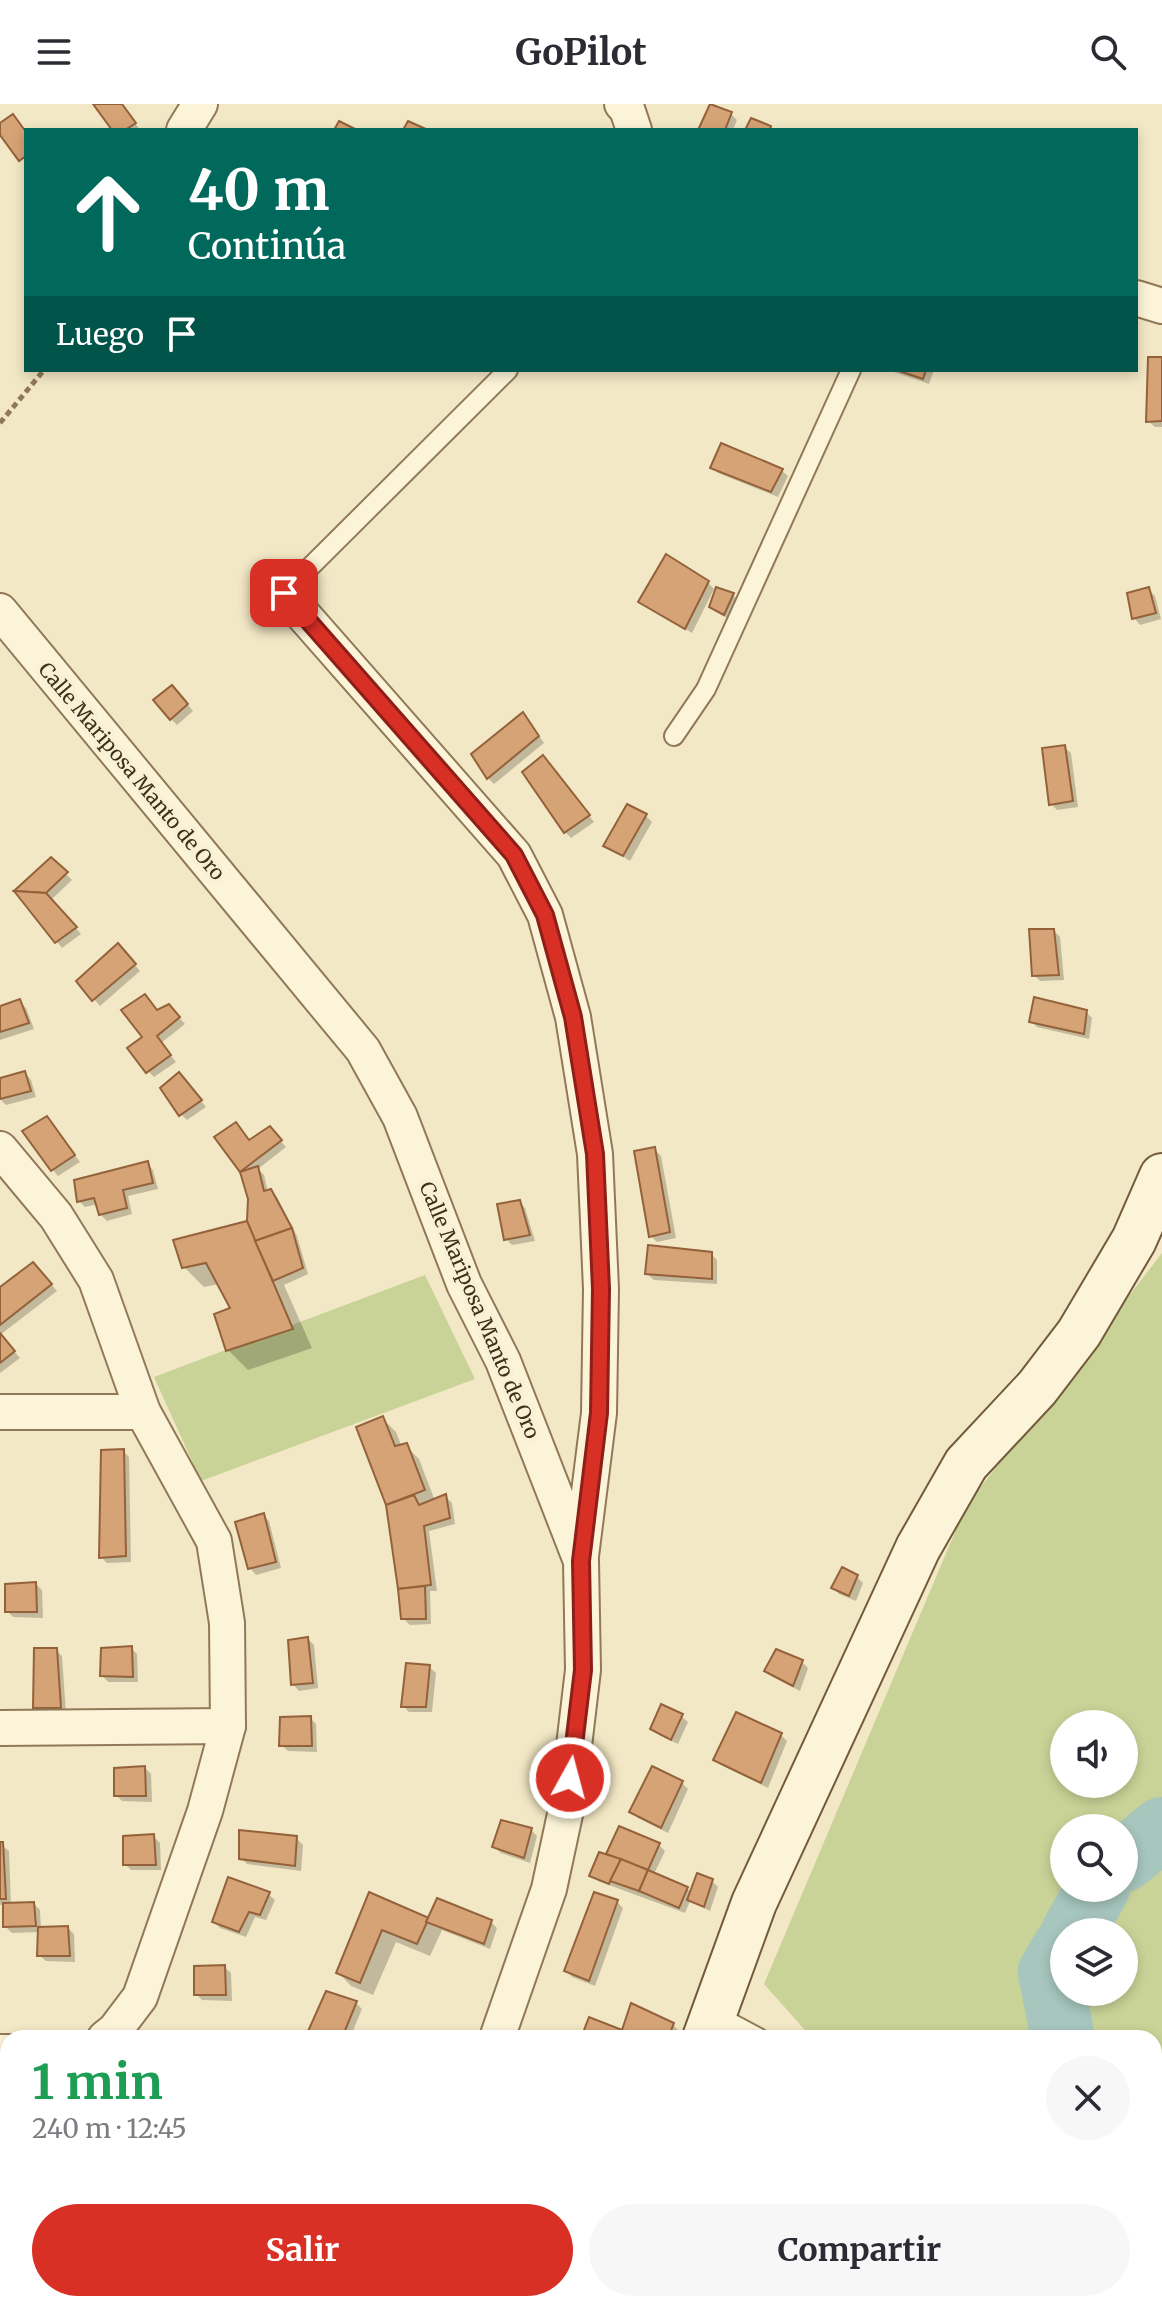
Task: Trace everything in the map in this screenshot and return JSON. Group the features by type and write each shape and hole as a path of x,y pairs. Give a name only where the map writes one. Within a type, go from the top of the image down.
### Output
{"street":[{"path":"185,128 200,104"},
{"path":"622,104 633,128"},
{"path":"1138,299 1162,306"},
{"path":"284,593 514,855 545,915 573,1017 595,1154 601,1289 599,1413 581,1561"},
{"name":"Calle Mariposa Manto de Oro","path":"0,611 363,1050 400,1117 464,1284 503,1361 581,1561 583,1670 567,1805 549,1889 500,2030"},
{"path":"0,1149 56,1216 96,1280 143,1412 214,1541 227,1623 228,1726 205,1811 140,1997 115,2030"},
{"path":"710,2026 754,1903 918,1548 966,1464 1037,1388 1079,1333 1134,1240 1162,1176"},
{"path":"0,1412 143,1412"},
{"path":"0,1728 228,1726"}],"lane":[{"path":"284,593 506,372"},
{"path":"674,736 706,689 850,372"}],"path":[{"path":"0,423 42,372"}],"green space":[{"path":"1162,1253 1162,2030 805,2030 764,1984 966,1506"},
{"path":"425,1275 475,1379 201,1481 154,1377"}],"building":[{"path":"93,104 122,104 136,123 128,128 111,128"},
{"path":"710,104 732,112 726,128 699,128"},
{"path":"13,114 24,129 24,157 19,161 0,135 0,123"},
{"path":"751,118 771,126 770,128 746,128"},
{"path":"339,121 353,128 335,128"},
{"path":"408,121 424,128 404,128"},
{"path":"1148,357 1162,357 1162,421 1146,422"},
{"path":"902,372 925,372 923,379"},
{"path":"721,443 783,469 771,492 710,468"},
{"path":"666,554 709,581 685,629 638,602"},
{"path":"716,587 734,593 724,615 709,607"},
{"path":"1149,587 1156,613 1132,619 1127,593"},
{"path":"172,685 188,704 170,720 153,700"},
{"path":"523,712 539,736 487,779 471,754"},
{"path":"1065,745 1073,801 1049,805 1042,748"},
{"path":"543,755 590,815 564,833 522,772"},
{"path":"627,804 647,814 623,856 603,846"},
{"path":"51,857 68,872 46,893 14,891"},
{"path":"14,891 46,893 77,927 55,943"},
{"path":"1029,929 1054,929 1059,975 1032,976"},
{"path":"118,943 136,964 92,1001 76,981"},
{"path":"145,994 157,1010 169,1004 180,1017 157,1036 171,1055 146,1073 127,1048 142,1037 121,1010"},
{"path":"1034,997 1087,1010 1084,1034 1029,1022"},
{"path":"20,999 29,1023 0,1032 0,1006"},
{"path":"25,1071 31,1091 0,1099 0,1078"},
{"path":"179,1072 202,1100 179,1116 160,1088"},
{"path":"47,1116 75,1155 51,1171 22,1131"},
{"path":"236,1122 249,1140 270,1126 282,1140 240,1172 214,1137"},
{"path":"655,1147 670,1232 649,1237 634,1151"},
{"path":"148,1161 153,1183 123,1190 127,1208 99,1215 94,1198 77,1202 74,1180"},
{"path":"258,1166 264,1191 271,1189 292,1228 255,1241 247,1221 248,1199 240,1172"},
{"path":"520,1200 530,1235 504,1240 497,1204"},
{"path":"247,1221 293,1329 226,1351 214,1314 230,1308 206,1263 182,1268 173,1240"},
{"path":"292,1228 303,1268 273,1281 255,1241"},
{"path":"648,1245 712,1252 712,1279 645,1274"},
{"path":"33,1262 52,1284 0,1325 0,1287"},
{"path":"0,1333 15,1351 0,1363"},
{"path":"383,1416 395,1446 407,1443 425,1490 386,1505 356,1427"},
{"path":"124,1449 126,1556 99,1558 101,1450"},
{"path":"446,1494 450,1518 424,1526 431,1585 398,1589 386,1505 414,1495 419,1505"},
{"path":"264,1513 276,1562 248,1569 235,1522"},
{"path":"842,1567 858,1575 849,1596 831,1588"},
{"path":"36,1582 37,1612 5,1612 5,1584"},
{"path":"425,1586 426,1619 401,1619 398,1589"},
{"path":"308,1637 313,1683 291,1685 288,1640"},
{"path":"132,1646 133,1677 100,1676 101,1648"},
{"path":"34,1648 57,1648 61,1708 33,1708"},
{"path":"776,1649 803,1660 793,1686 764,1671"},
{"path":"406,1663 430,1665 426,1707 401,1707"},
{"path":"661,1704 683,1714 671,1740 650,1729"},
{"path":"736,1712 782,1733 761,1783 713,1760"},
{"path":"311,1716 312,1746 279,1746 280,1717"},
{"path":"145,1766 146,1796 114,1796 114,1768"},
{"path":"652,1766 683,1781 661,1828 629,1812"},
{"path":"501,1820 532,1828 524,1858 492,1847"},
{"path":"619,1826 660,1843 648,1870 606,1854"},
{"path":"239,1830 297,1836 295,1866 239,1859"},
{"path":"154,1834 156,1865 123,1865 123,1836"},
{"path":"0,1842 3,1842 6,1899 0,1899"},
{"path":"599,1852 621,1859 609,1884 589,1876"},
{"path":"621,1859 648,1870 639,1891 610,1881"},
{"path":"648,1870 688,1887 679,1908 639,1891"},
{"path":"697,1873 713,1879 704,1907 687,1900"},
{"path":"228,1877 270,1892 260,1915 249,1912 239,1932 212,1922"},
{"path":"369,1892 429,1918 417,1944 382,1930 360,1983 336,1973"},
{"path":"594,1892 618,1900 589,1981 564,1971"},
{"path":"437,1898 492,1920 484,1944 426,1922"},
{"path":"34,1902 36,1926 3,1927 3,1903"},
{"path":"68,1926 70,1956 37,1956 38,1927"},
{"path":"225,1965 226,1995 194,1995 194,1966"},
{"path":"326,1991 357,2001 345,2030 309,2030"},
{"path":"631,2003 674,2023 671,2030 622,2030"},
{"path":"589,2017 622,2030 584,2030"}],"waterway":[{"path":"1138,1849 1162,1829"},
{"path":"1081,1918 1090,1902"},
{"path":"1057,2006 1061,2030"}],"route":[{"path":"284,593 514,855 545,915 573,1017 595,1154 601,1289 599,1413 581,1561 583,1670 570,1778"}]}
